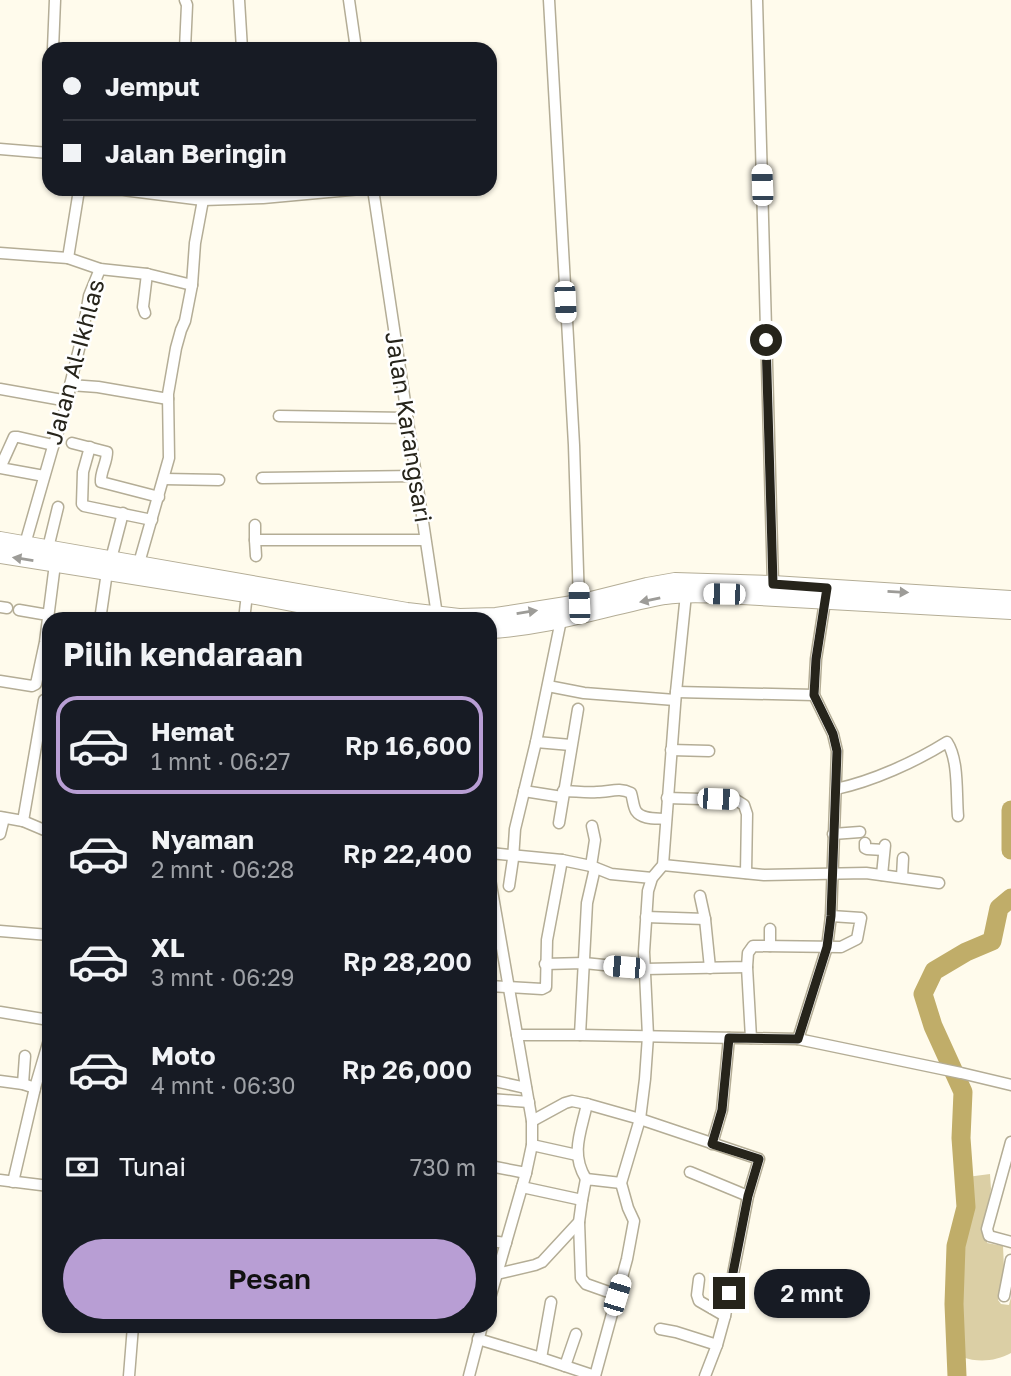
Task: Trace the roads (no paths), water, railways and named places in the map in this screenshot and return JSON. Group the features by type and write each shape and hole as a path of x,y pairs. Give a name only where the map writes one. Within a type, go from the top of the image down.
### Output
{"main road":[{"path":"0,540 48,548 109,565 365,612"},
{"path":"0,555 55,564 109,565"},
{"path":"137,570 247,594 362,612"},
{"path":"497,624 675,581 773,584 826,595 1011,611"},
{"path":"497,625 561,620 685,594 1011,598"}],"street":[{"path":"52,42 55,0"},
{"path":"185,0 185,42"},
{"path":"239,0 242,42"},
{"path":"349,0 355,42"},
{"path":"549,0 574,446 579,603"},
{"path":"757,0 773,584"},
{"path":"0,149 42,152"},
{"path":"68,258 77,196"},
{"path":"193,196 204,200 234,196"},
{"name":"Jalan Karangsari","path":"374,196 437,612"},
{"path":"137,570 169,458 168,399 176,348 192,285 195,243 204,200"},
{"path":"0,253 68,258 100,269"},
{"name":"Jalan Al-Ikhlas","path":"24,544 68,401 89,296 100,269 147,274 192,285"},
{"path":"145,313 143,307 147,274"},
{"path":"70,385 168,399"},
{"path":"0,389 68,401"},
{"path":"279,416 407,418"},
{"path":"44,476 0,468 14,438 53,445"},
{"path":"72,443 107,452 101,482 159,497"},
{"path":"90,447 83,472 82,504 152,520"},
{"path":"262,478 416,476"},
{"path":"164,479 219,480"},
{"path":"48,548 58,507"},
{"path":"101,612 109,565 123,513"},
{"path":"255,525 256,556"},
{"path":"254,540 425,540"},
{"path":"48,612 55,564"},
{"path":"245,612 247,594"},
{"path":"478,1339 595,1376 627,1259 634,1221 621,1183 640,1119 645,1079 648,1036 644,969 648,891 652,878 663,866 685,594"},
{"path":"798,1039 827,947 831,916 837,751 833,734 814,695 816,659 826,595"},
{"path":"9,608 42,614"},
{"path":"509,886 515,829 561,620"},
{"path":"0,681 32,686 36,684 42,661"},
{"path":"548,686 584,693 675,696 814,695"},
{"path":"559,823 578,709"},
{"path":"23,821 42,712"},
{"path":"836,789 864,782 926,755 947,742 955,766 957,816"},
{"path":"536,743 571,745"},
{"path":"671,750 709,751"},
{"path":"524,792 596,793 616,789 631,793 637,813 666,819"},
{"path":"667,798 736,800 744,805 747,814 746,873"},
{"path":"0,834 2,817 23,821 42,829"},
{"path":"580,1035 587,903 595,840 592,826"},
{"path":"833,834 863,838 867,849 884,847 882,874"},
{"path":"497,854 562,860 611,874 652,878"},
{"path":"902,877 903,858"},
{"path":"497,987 546,987 547,940 562,860"},
{"path":"663,866 764,875 882,874 939,883"},
{"path":"700,896 710,968"},
{"path":"646,916 705,919"},
{"path":"751,1038 747,967 750,949 753,946 844,946 859,937 861,918 831,916"},
{"path":"770,929 770,946"},
{"path":"0,931 42,934"},
{"path":"497,938 509,988 532,1121 532,1145 526,1172 506,1243 497,1264"},
{"path":"545,964 584,963 644,969 747,967"},
{"path":"0,1012 42,1019"},
{"path":"517,1035 798,1039 1011,1085"},
{"path":"712,1144 722,1110 729,1038"},
{"path":"23,1084 25,1056"},
{"path":"13,1182 42,1064"},
{"path":"0,1081 34,1087 34,1091"},
{"path":"497,1082 526,1088"},
{"path":"497,1100 528,1102"},
{"path":"532,1121 565,1102 572,1101 640,1119 759,1159 748,1196 725,1316 705,1376"},
{"path":"587,1104 577,1155 579,1168 586,1180 579,1222 581,1278 586,1284 617,1295"},
{"path":"1011,1142 986,1229 989,1236 1011,1242"},
{"path":"532,1145 577,1155"},
{"path":"497,1167 526,1172"},
{"path":"690,1172 748,1196"},
{"path":"0,1180 42,1185"},
{"path":"586,1180 621,1183"},
{"path":"522,1187 582,1200"},
{"path":"497,1269 542,1262 579,1222"},
{"path":"497,1242 506,1243"},
{"path":"1004,1296 1011,1259"},
{"path":"699,1279 699,1301 725,1316"},
{"path":"541,1358 551,1302"},
{"path":"660,1329 717,1345"},
{"path":"129,1376 132,1333"},
{"path":"469,1376 480,1333"},
{"path":"565,1366 576,1334"}],"waterway":[{"path":"1011,810 1011,850"},
{"path":"957,1376 954,1304 956,1246 966,1207 961,1138 963,1092 933,1026 923,994 934,971 966,952 992,941 999,908 1011,898"}]}
